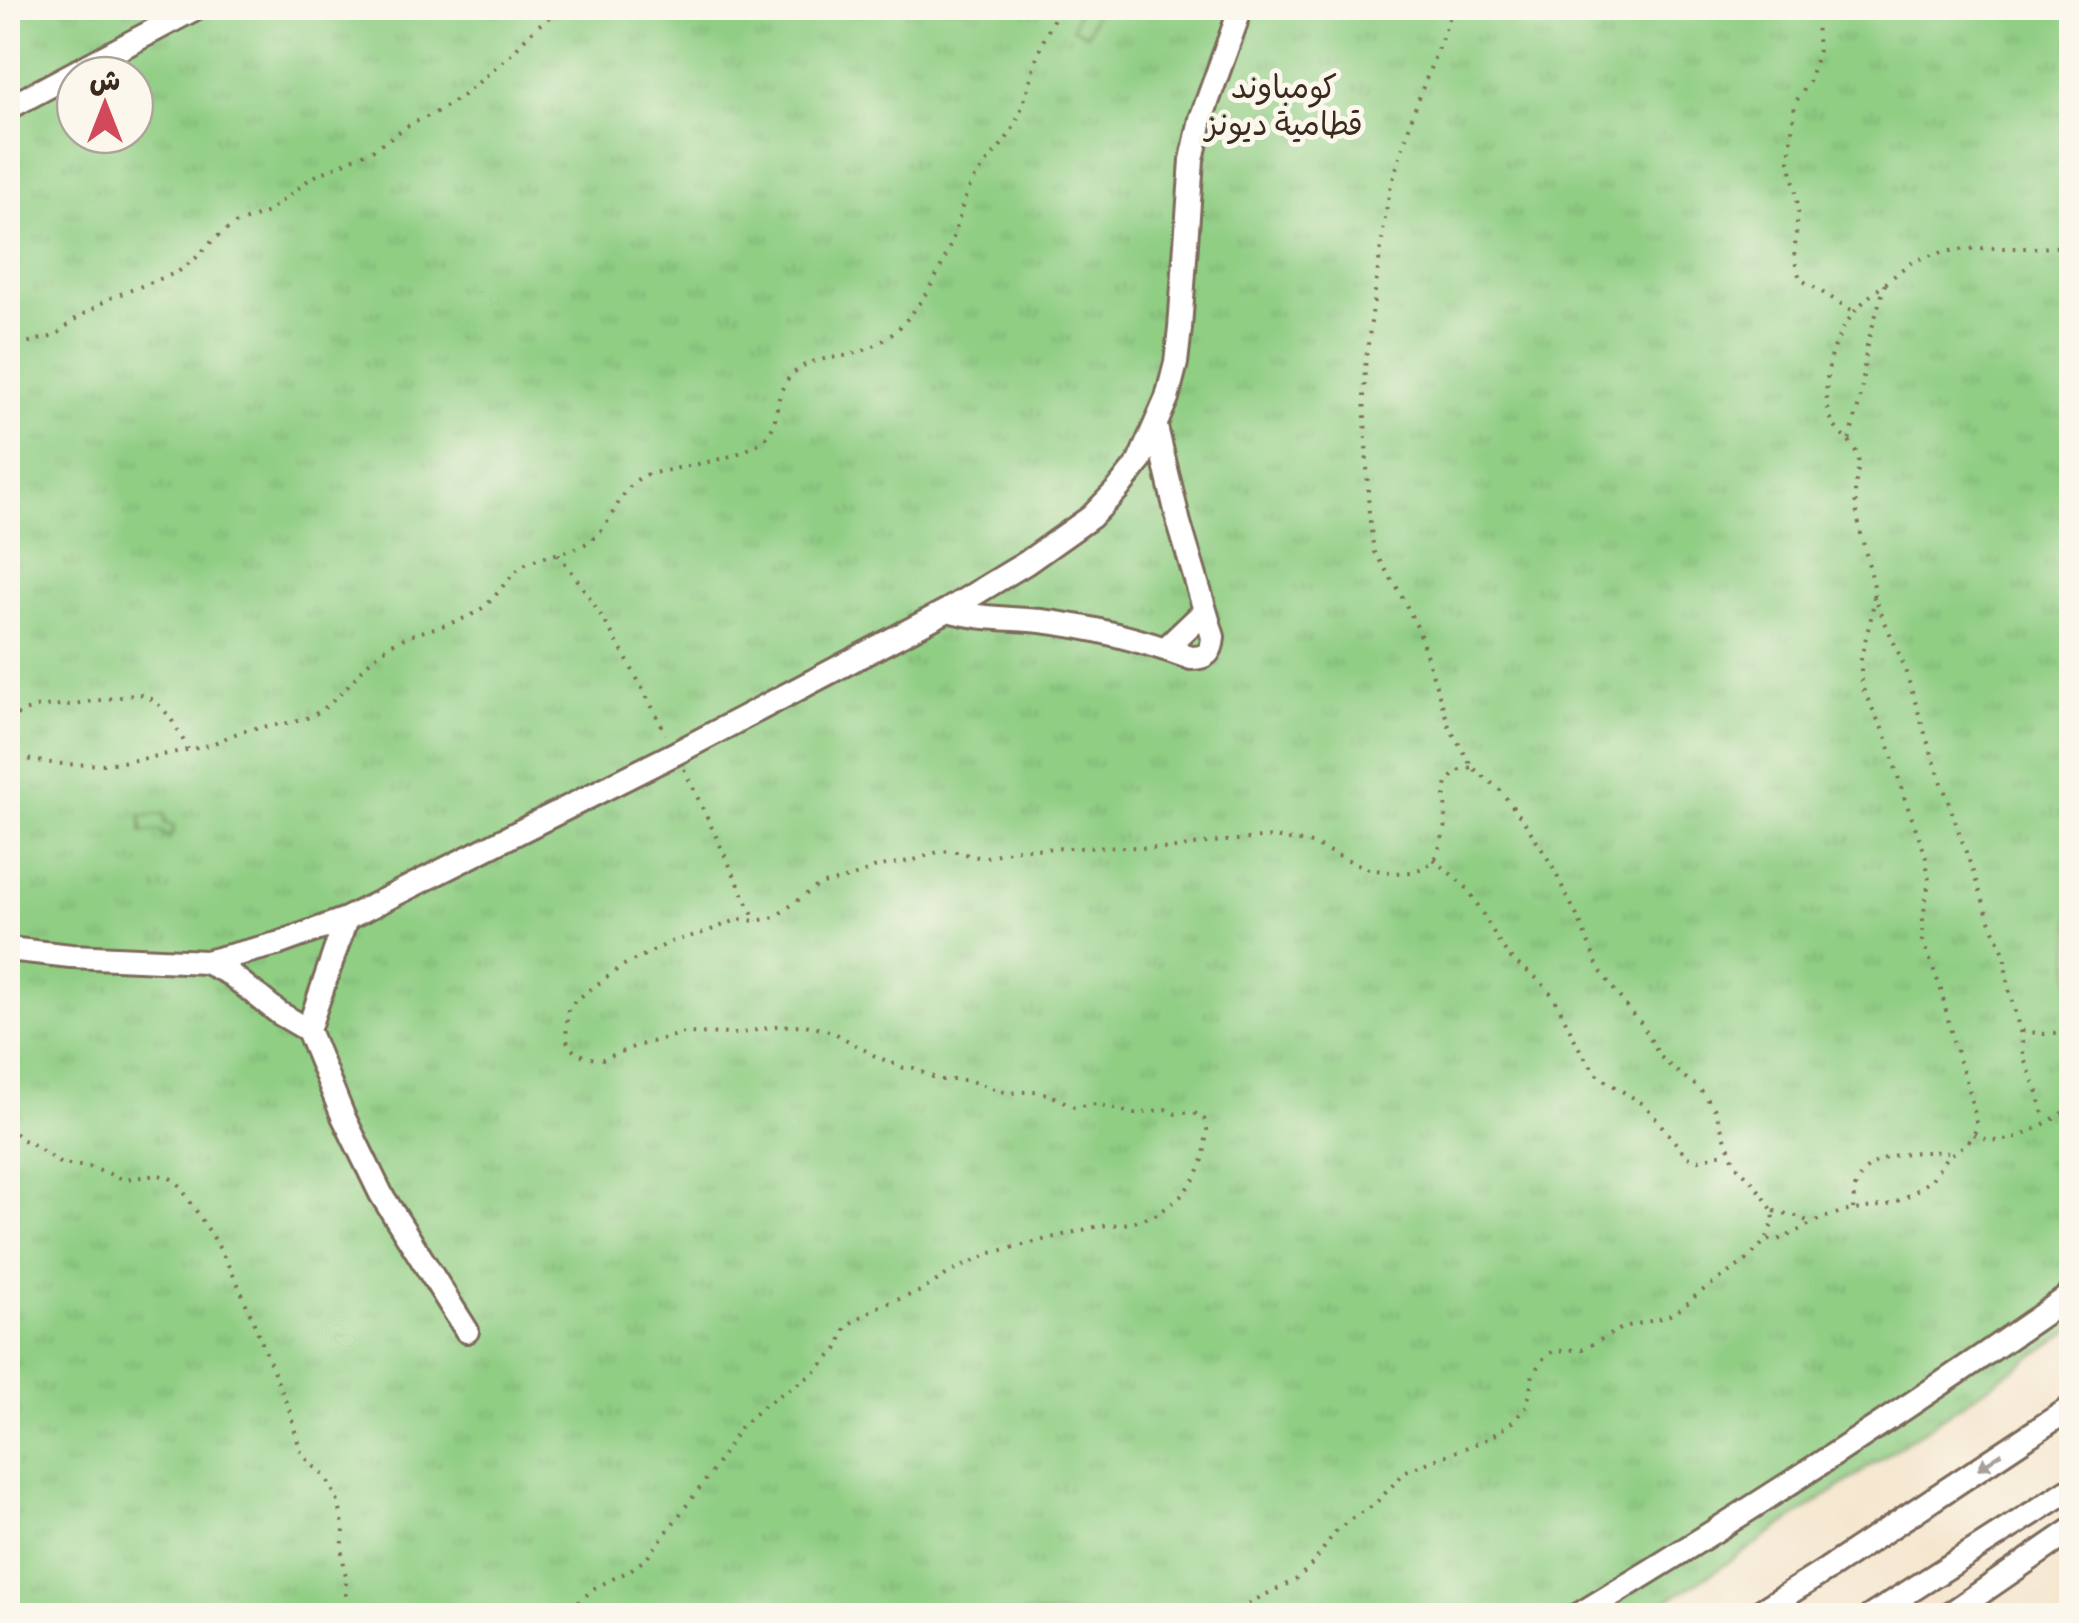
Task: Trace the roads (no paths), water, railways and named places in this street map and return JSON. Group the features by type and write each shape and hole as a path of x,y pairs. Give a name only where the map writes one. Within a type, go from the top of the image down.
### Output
{"street":[{"path":"8,108 196,8"},
{"path":"8,949 206,962 277,944 346,919 676,753 948,610 1026,563 1091,517 1139,462 1167,398 1176,363 1192,160 1240,8"},
{"path":"948,610 973,618 1041,621 1111,632 1191,658 1209,653 1213,637 1156,427"},
{"path":"1165,648 1205,611"},
{"path":"308,1030 346,919"},
{"path":"206,962 230,974 278,1014 308,1030 343,1116 382,1194 467,1331"},
{"path":"1577,1616 1902,1410 2072,1294"},
{"path":"1753,1616 2072,1407"},
{"path":"1872,1616 2072,1488"},
{"path":"1947,1616 2072,1530"}],"district":[{"name":"كومباوند قطامية ديونز","path":"1284,106"}]}
